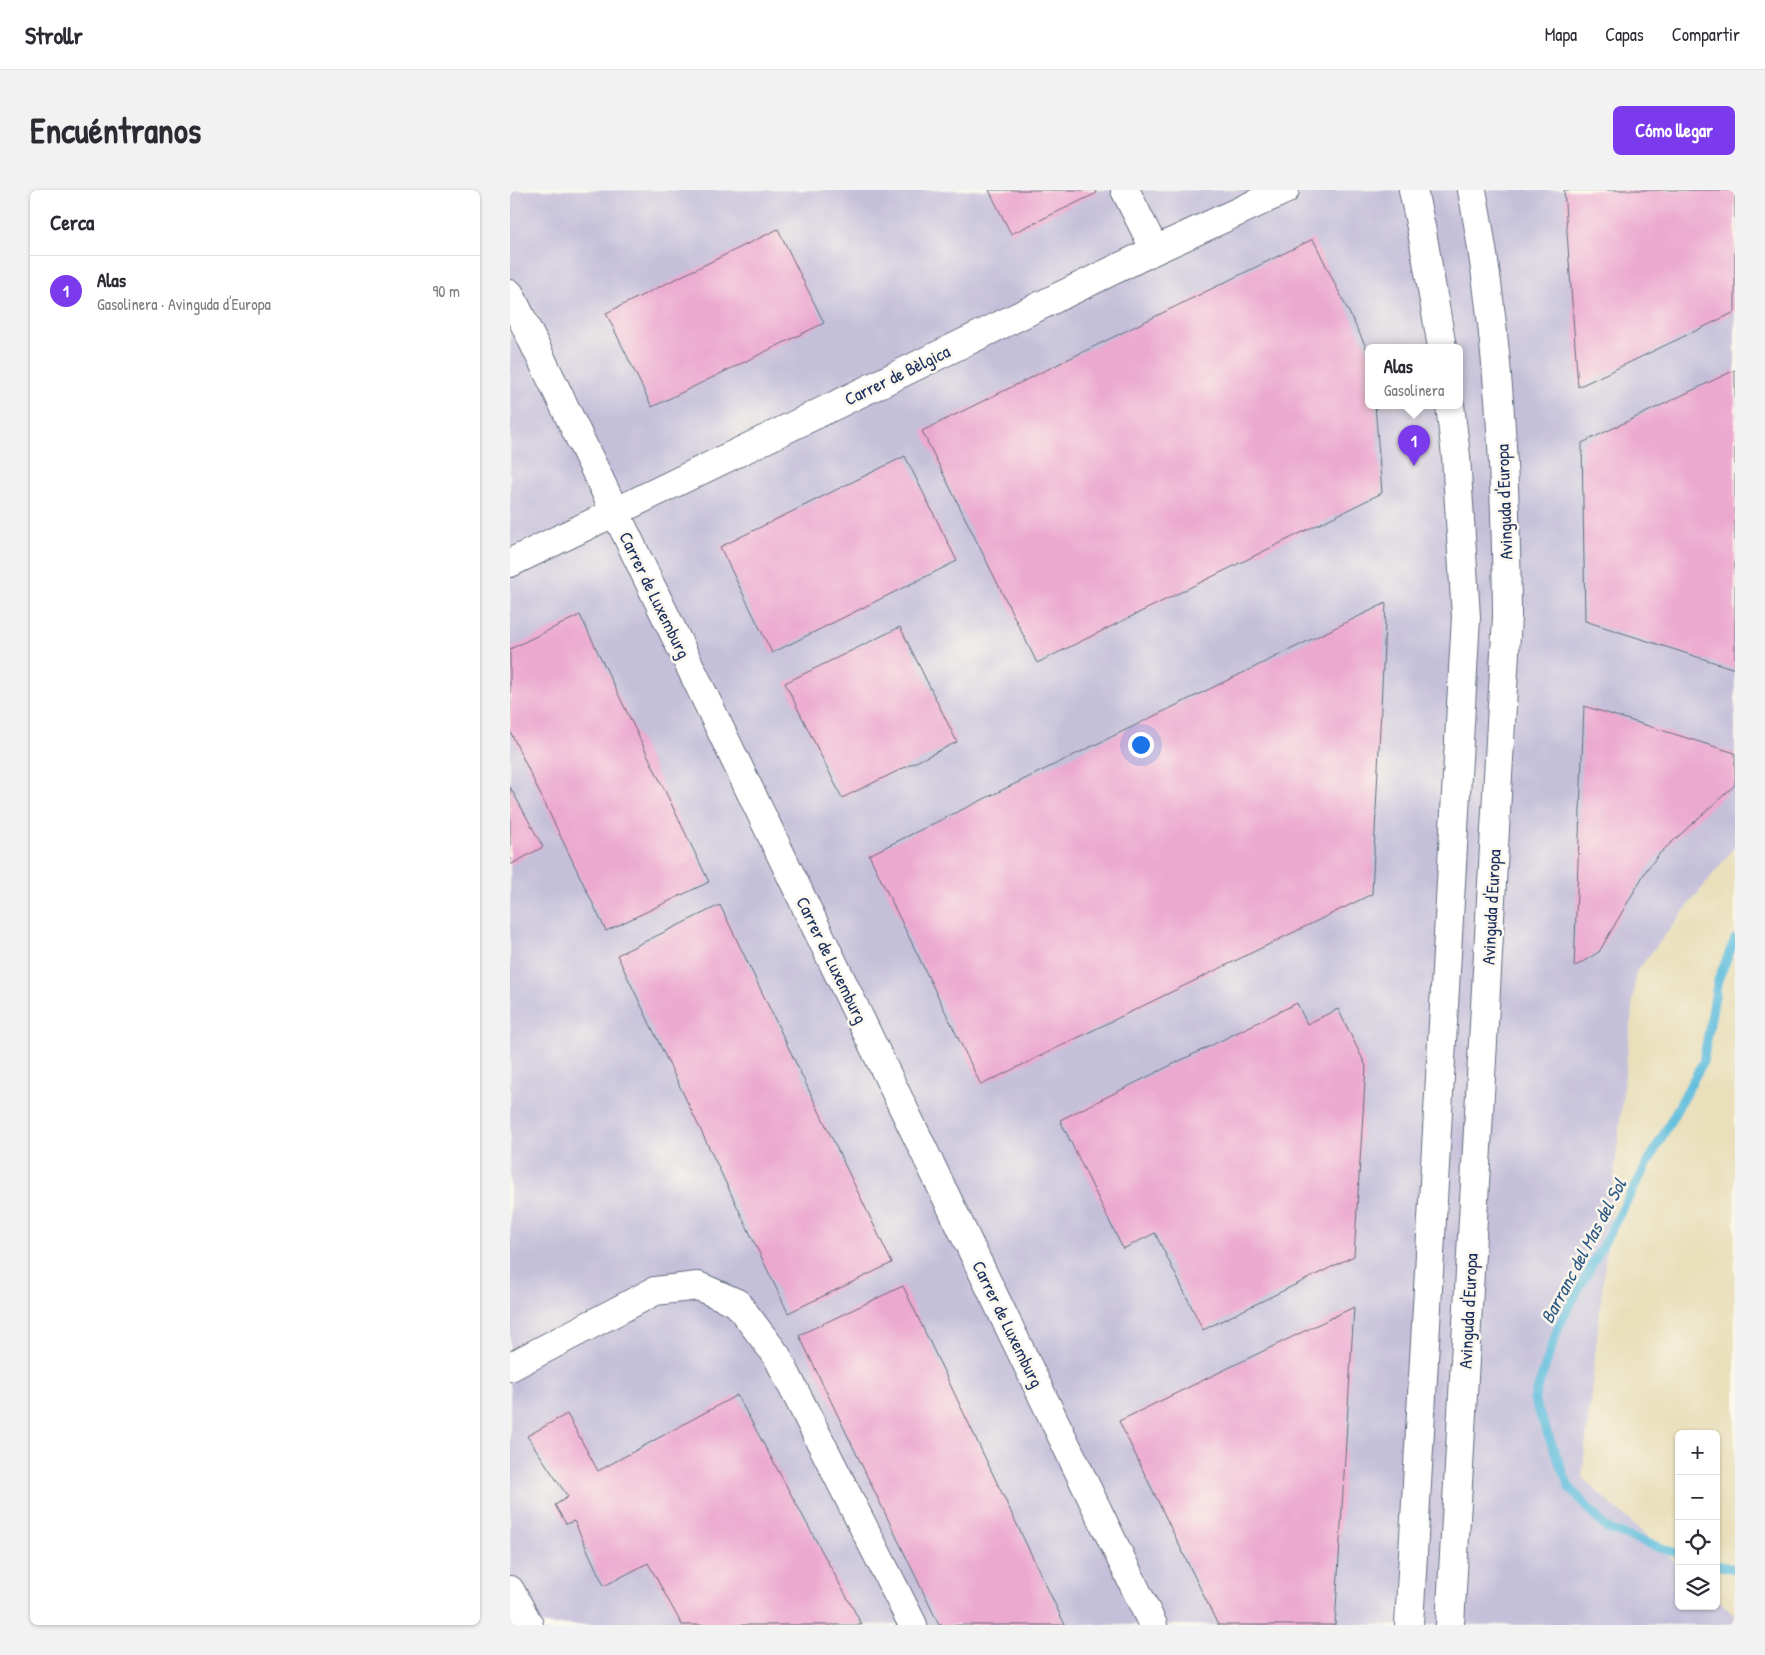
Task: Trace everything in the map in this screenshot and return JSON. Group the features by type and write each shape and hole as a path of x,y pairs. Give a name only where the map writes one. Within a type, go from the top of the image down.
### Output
{"street":[{"path":"1125,190 1155,250"},
{"name":"Carrer de Bèlgica","path":"510,563 1155,250 1285,190"},
{"path":"1413,190 1441,344"},
{"name":"Avinguda d'Europa","path":"1450,1625 1507,617 1506,524 1495,348 1472,190"},
{"name":"Carrer de Luxemburg","path":"510,294 1154,1625"},
{"path":"1409,1625 1466,617 1456,456 1450,409"},
{"path":"510,1367 655,1292 698,1286 737,1302 777,1356 913,1625"},
{"path":"510,1590 529,1625"}],"shaded area":[{"path":"510,190 1735,190 1735,846 1636,972 1582,1478 1675,1561 1675,1610 1720,1610 1720,1602 1735,1615 1735,1625 510,1625"}],"building":[{"path":"989,190 1095,190 1097,193 1011,234"},
{"path":"1564,190 1735,190 1735,312 1578,387"},
{"path":"778,229 824,323 652,407 606,313"},
{"path":"1313,239 1365,345 1365,409 1375,409 1382,493 1037,663 922,431"},
{"path":"1735,370 1735,669 1585,621 1582,443"},
{"path":"905,456 957,561 772,653 720,547"},
{"path":"1386,603 1372,894 981,1085 869,855"},
{"path":"580,615 709,882 606,931 510,731 510,649"},
{"path":"900,627 957,742 842,798 785,683"},
{"path":"1584,706 1735,753 1735,785 1661,852 1647,869 1599,952 1574,967"},
{"path":"510,787 543,847 510,865"},
{"path":"720,905 892,1263 788,1313 617,955"},
{"path":"1297,1003 1307,1024 1338,1009 1366,1066 1354,1256 1203,1330 1155,1233 1123,1249 1060,1120"},
{"path":"903,1286 1065,1625 939,1625 799,1335"},
{"path":"1354,1307 1335,1625 1218,1625 1119,1421"},
{"path":"737,1395 862,1625 682,1625 648,1563 604,1586 574,1521 566,1524 555,1505 568,1497 527,1436 567,1414 598,1471"}],"waterway":[{"name":"Barranc del Mas del Sol","path":"1675,1553 1607,1529 1569,1487 1534,1400 1559,1325 1703,1062 1718,980 1735,939"},
{"name":"Barranc del Mas del Sol","path":"1720,1566 1735,1569"}],"place":[{"name":"Alas","path":"1414,466"}]}
